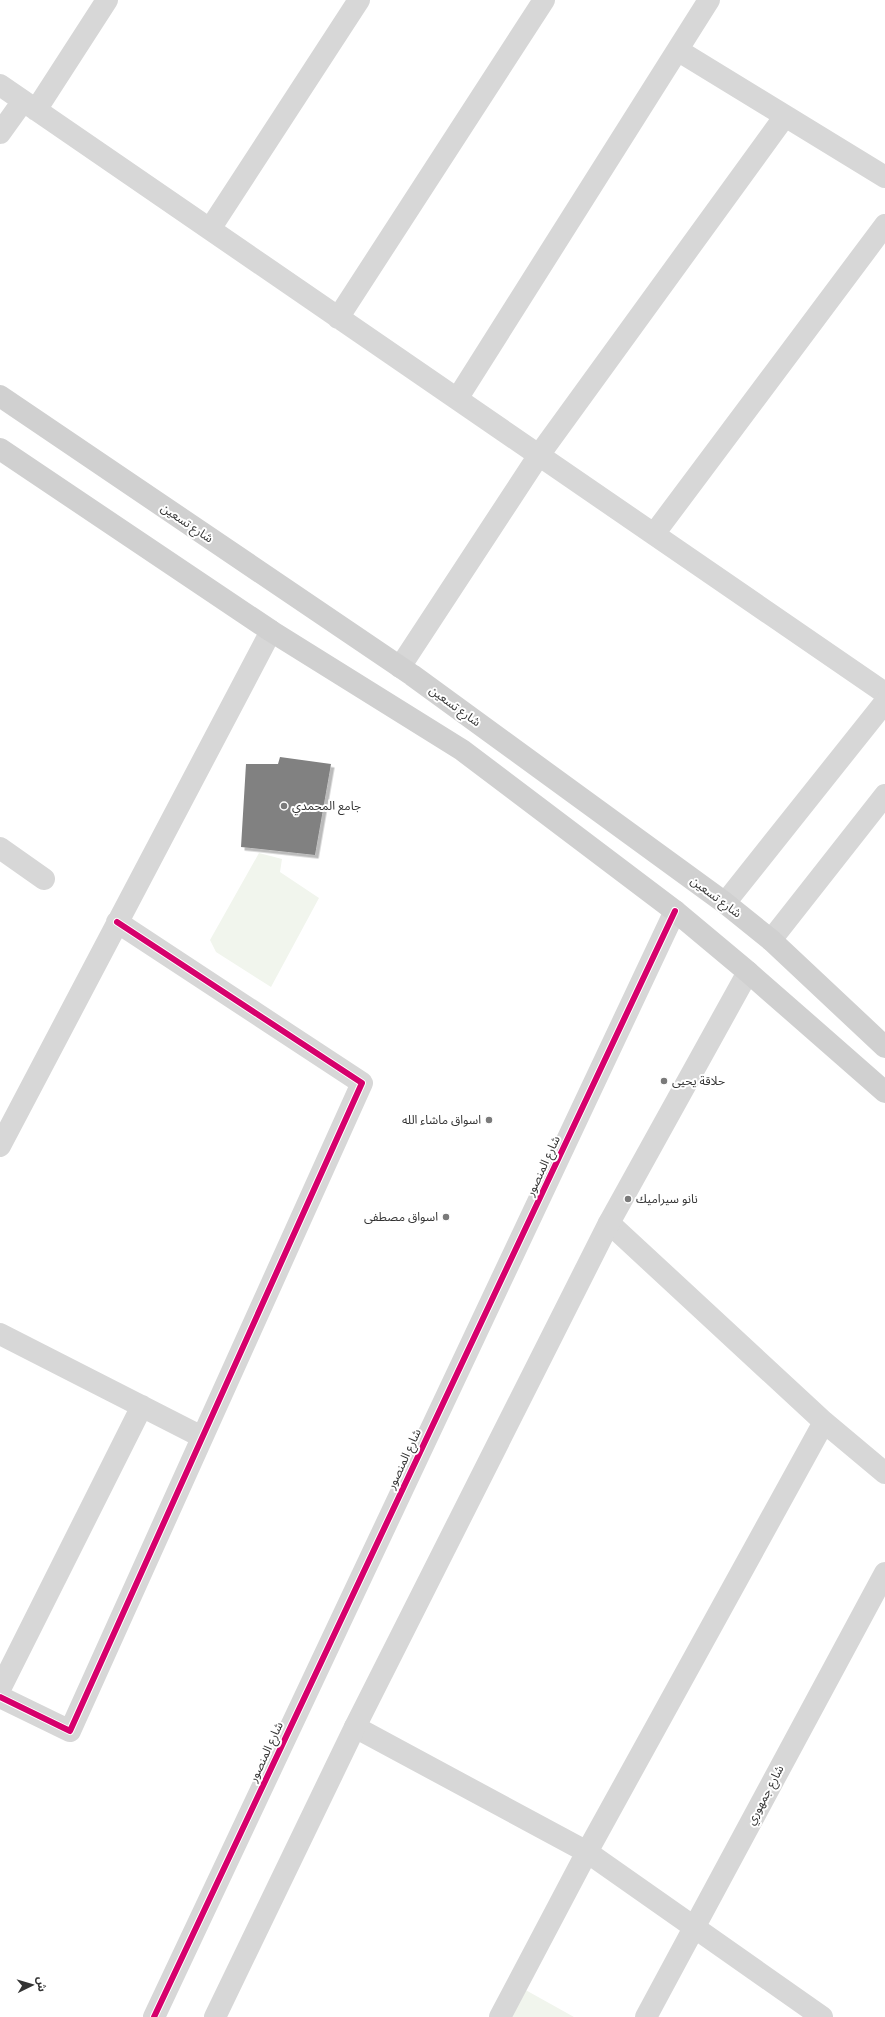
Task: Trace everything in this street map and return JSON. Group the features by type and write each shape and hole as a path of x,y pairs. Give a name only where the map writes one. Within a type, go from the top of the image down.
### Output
{"main road":[{"name":"شارع تسعين","path":"0,396 400,667 724,903 771,940 885,1047"},
{"path":"0,448 271,631 462,750 675,911 748,972 885,1092"}],"street":[{"path":"0,133 30,105 107,0"},
{"path":"210,229 359,0"},
{"path":"338,318 544,0"},
{"path":"457,399 709,0"},
{"path":"678,51 885,178"},
{"path":"0,85 885,693"},
{"path":"400,667 539,455 785,116"},
{"path":"654,534 885,225"},
{"path":"0,1146 271,631"},
{"path":"724,903 885,702"},
{"path":"771,940 885,795"},
{"path":"0,848 44,879"},
{"name":"شارع المنصور","path":"154,2017 675,911"},
{"path":"0,1697 70,1731 362,1083 117,922"},
{"path":"215,2017 355,1727 609,1223 748,972"},
{"path":"609,1223 824,1422 885,1473"},
{"path":"0,1334 202,1437"},
{"path":"0,1688 142,1406"},
{"path":"500,2017 587,1852 824,1422"},
{"name":"شارع جمهوري","path":"646,2017 693,1927 885,1573"},
{"path":"355,1727 587,1852 822,2017"}],"shaded area":[{"path":"259,853 282,859 280,872 319,898 271,987 216,952 210,940"},
{"path":"522,1988 574,2017 506,2017"}],"building":[{"name":"جامع المحمدي","path":"280,757 331,764 315,855 241,847 246,764 278,764"}],"cycle path":[{"path":"154,2017 675,911"},
{"path":"0,1697 70,1731 362,1083 117,922"}],"place":[{"name":"جامع المحمدي","path":"284,806"},
{"name":"حلاقة يحيى","path":"664,1081"},
{"name":"اسواق ماشاء الله","path":"489,1120"},
{"name":"نانو سيراميك","path":"628,1199"},
{"name":"اسواق مصطفى","path":"446,1217"}]}
